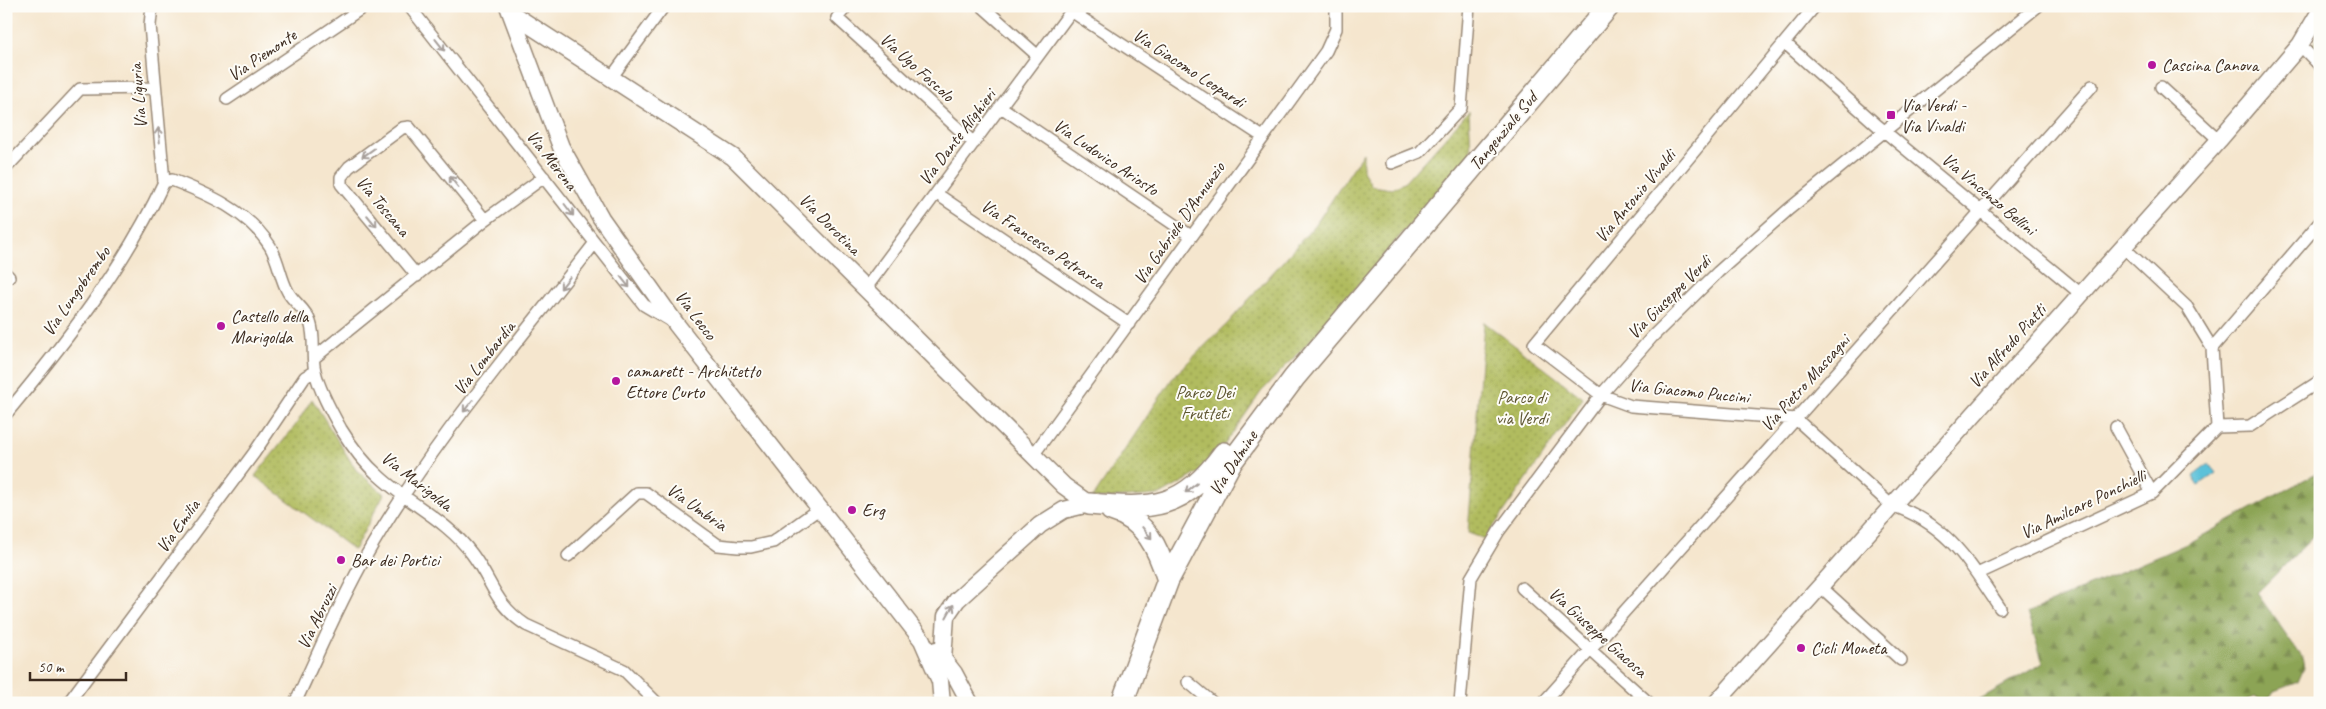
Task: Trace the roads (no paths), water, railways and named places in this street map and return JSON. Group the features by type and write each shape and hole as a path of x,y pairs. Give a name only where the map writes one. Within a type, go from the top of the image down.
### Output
{"highway":[{"name":"Tangenziale Sud","path":"1396,255 1609,6"},
{"path":"1089,504 1132,508 1164,504 1177,498 1205,477 1274,385 1351,299 1396,255"},
{"name":"Via Dalmine","path":"1122,703 1168,580 1230,464 1294,378 1396,255"},
{"path":"1089,504 1119,512 1146,530 1162,561 1168,580"}],"main road":[{"name":"Via Dorotina","path":"506,8 733,157 1034,454 1064,486 1089,504"},
{"name":"Via Lecco","path":"506,8 561,147 601,218 676,324 922,640 940,681 942,703"},
{"name":"Via Alfredo Piatti","path":"1716,703 2122,246 2219,140 2300,45 2320,11"},
{"path":"943,659 946,616 957,600 1040,525 1064,510 1089,504"},
{"name":"Via Lecco","path":"922,640 933,646 943,659 970,703"}],"street":[{"name":"Via Liguria","path":"152,6 150,25 154,88 164,182"},
{"name":"Via Piemonte","path":"227,99 366,6"},
{"name":"Via Merena","path":"410,6 594,244 644,305 676,324"},
{"path":"611,78 664,6"},
{"name":"Via Ugo Foscolo","path":"847,6 837,18 974,143"},
{"path":"982,6 1038,56"},
{"name":"Via Gabriele D'Annunzio","path":"1034,454 1130,324 1332,41 1336,30 1336,6"},
{"path":"1392,163 1420,152 1461,108 1469,6"},
{"name":"Via Antonio Vivaldi","path":"1600,395 1534,344 1815,6"},
{"name":"Via Giuseppe Verdi","path":"1460,703 1471,578 1499,531 1600,395 1652,336 1718,272 1789,209 2038,6"},
{"name":"Via Dante Alighieri","path":"866,288 1073,9"},
{"name":"Via Giacomo Leopardi","path":"1073,9 1263,137"},
{"name":"Via Vincenzo Bellini","path":"1785,43 1885,132 2081,294"},
{"path":"2300,45 2320,66"},
{"name":"Via Pietro Mascagni","path":"1543,703 1982,212 2092,86"},
{"path":"2161,87 2219,140"},
{"path":"6,168 80,89 154,88"},
{"name":"Via Ludovico Ariosto","path":"1001,107 1191,236"},
{"name":"Via Toscana","path":"417,276 341,184 341,177 349,167 402,128 409,127 485,220"},
{"path":"314,358 485,220 544,177"},
{"name":"Via Marigolda","path":"164,182 172,180 210,194 242,216 256,229 274,254 288,292 305,311 310,321 314,336 315,371 341,428 360,458 404,496 433,515 456,535 472,554 501,603 511,615 532,628 624,670 657,703"},
{"name":"Via Lungobrembo","path":"6,414 57,349 114,270 142,225 164,182"},
{"name":"Via Francesco Petrarca","path":"937,194 1130,324"},
{"path":"2212,348 2319,225"},
{"name":"Via Lombardia","path":"404,496 426,461 594,244"},
{"path":"2122,246 2187,307 2212,348 2217,427 2250,426 2320,381"},
{"name":"Via Emilia","path":"68,703 254,454 305,377 315,371"},
{"name":"Via Giacomo Puccini","path":"1600,395 1631,406 1796,419"},
{"path":"1796,419 1891,505 1906,510 1947,535 2000,608"},
{"path":"2116,427 2152,493"},
{"name":"Via Amilcare Ponchielli","path":"1977,574 2152,493 2217,427"},
{"name":"Via Umbria","path":"568,556 637,493 646,493 718,545 738,547 750,547 773,542 820,508"},
{"name":"Via Abruzzi","path":"295,703 365,557 404,496"},
{"path":"1820,586 1901,660"},
{"name":"Via Giuseppe Giacosa","path":"1522,588 1649,703"},
{"path":"1188,682 1213,703"}],"water":[{"path":"2209,464 2216,473 2199,485 2193,476"}],"place":[{"name":"Cascina Canova","path":"2152,65"},
{"name":"Via Verdi - Via Vivaldi","path":"1891,115"},
{"name":"Castello della Marigolda","path":"221,326"},
{"name":"camarett - Architetto Ettore Curto","path":"616,381"},
{"name":"Erg","path":"852,510"},
{"name":"Bar dei Portici","path":"341,560"},
{"name":"Cicli Moneta","path":"1801,648"}],"park label":[{"name":"Parco Dei Frutteti","path":"1205,402"},
{"name":"Parco di via Verdi","path":"1522,407"}]}
